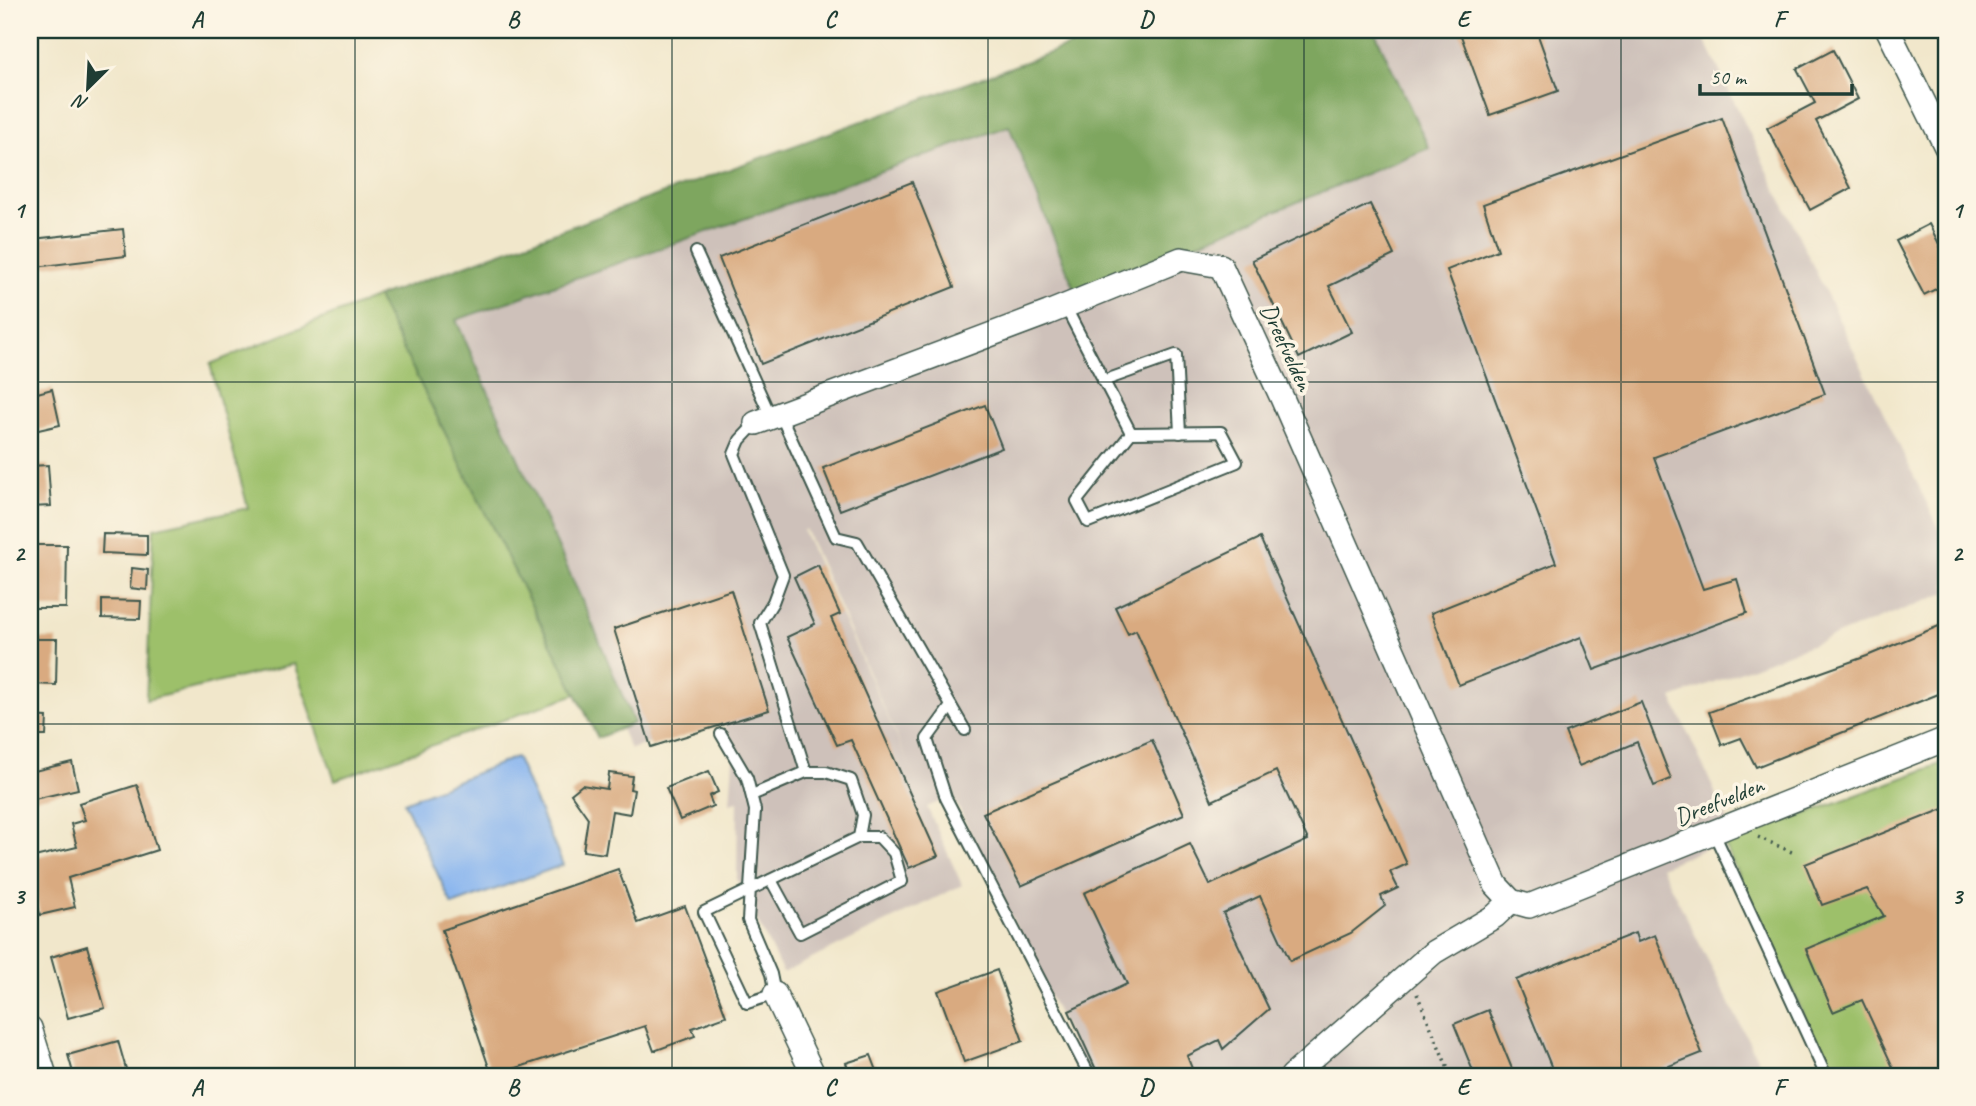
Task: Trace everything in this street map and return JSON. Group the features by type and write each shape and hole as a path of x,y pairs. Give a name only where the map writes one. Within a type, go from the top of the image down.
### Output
{"street":[{"path":"1888,30 1946,147"},
{"name":"Dreefvelden","path":"769,418 1181,260 1221,266 1282,398 1496,885 1511,901 1529,906 1946,739"},
{"path":"1293,1076 1434,952 1495,916 1511,901"},
{"path":"775,994 814,1076"},
{"path":"30,1028 45,1076"}],"lane":[{"path":"696,252 769,418 835,537 857,542 965,730"},
{"path":"1065,306 1131,433"},
{"path":"1103,381 1176,355 1180,433"},
{"path":"769,418 740,440 734,454 783,575 773,603 760,623 806,772"},
{"path":"1221,432 1237,462 1088,522 1077,501 1131,433 1221,432"},
{"path":"951,706 927,740 946,798 1090,1076"},
{"path":"721,734 747,778 752,795 755,810 750,890 748,920 771,974 775,994 747,1003 704,912 750,890 771,880 859,837 879,838 894,853 902,881 800,933 771,880"},
{"path":"752,795 806,772 826,772 851,780 863,816 859,837"},
{"path":"1721,827 1826,1076"}],"path":[{"path":"1721,827 1794,853"},
{"path":"1408,973 1451,1076"}],"shaded area":[{"path":"1374,30 1700,30 1946,543 1946,593 1672,698 1735,836 1661,867 1766,1076 1088,1076 953,796 927,807 962,885 783,973 737,880 738,801 730,803 734,745 723,723 630,749 427,303 675,243 1009,125 1076,293 1429,147","holes":["805,529 916,780 803,531"]}],"green space":[{"path":"1113,30 1374,30 1429,148 1076,293 1009,126 456,320 634,723 598,738 377,297"},
{"path":"377,297 576,694 335,780 294,664 146,700 154,528 248,508 210,364"},
{"path":"1946,762 1946,1076 1832,1076 1724,844"}],"water":[{"path":"516,757 563,865 452,905 404,802"}],"building":[{"path":"1470,30 1536,30 1558,91 1490,115 1460,33"},
{"path":"1833,50 1858,99 1816,121 1851,188 1810,210 1767,128 1815,103 1797,69"},
{"path":"1722,118 1825,394 1654,457 1703,589 1737,579 1747,613 1594,670 1581,637 1459,685 1431,613 1556,563 1447,270 1498,250 1483,204"},
{"path":"912,182 954,287 761,364 719,258"},
{"path":"1370,204 1394,255 1329,286 1352,332 1299,358 1252,260"},
{"path":"1929,224 1946,258 1946,284 1924,295 1896,241"},
{"path":"123,229 126,256 36,267 33,239"},
{"path":"52,389 60,425 30,432 30,395"},
{"path":"985,405 1002,448 840,510 823,468"},
{"path":"48,465 51,506 30,507 30,466"},
{"path":"103,534 147,535 147,555 102,553"},
{"path":"1260,538 1407,864 1390,872 1398,888 1381,896 1385,906 1351,933 1290,961 1260,896 1223,913 1269,1009 1223,1049 1219,1040 1187,1056 1195,1076 1099,1076 1069,1011 1127,984 1084,893 1190,844 1210,885 1308,840 1276,771 1212,801 1136,630 1128,634 1115,607"},
{"path":"30,545 67,545 66,608 30,608"},
{"path":"818,565 840,614 831,618 938,856 909,868 851,740 837,745 787,637 815,624 794,577"},
{"path":"132,568 148,570 147,590 130,588"},
{"path":"731,590 769,710 651,747 614,629"},
{"path":"102,600 141,601 140,619 102,618"},
{"path":"1946,623 1946,691 1756,767 1741,738 1722,745 1709,712 1867,656"},
{"path":"30,639 57,639 56,685 30,684"},
{"path":"1641,702 1671,779 1654,786 1637,742 1579,766 1565,732"},
{"path":"30,716 47,717 46,736 30,736"},
{"path":"1152,740 1184,814 1021,886 983,813"},
{"path":"72,762 78,789 30,800 30,772"},
{"path":"709,771 718,792 709,796 713,806 680,820 666,788"},
{"path":"609,773 632,776 630,789 634,790 630,814 612,811 605,854 583,851 588,818 571,794 582,785 607,789"},
{"path":"137,785 157,850 68,878 75,907 40,915 30,874 30,858 77,847 71,824 85,820 79,803"},
{"path":"1946,808 1946,1076 1897,1076 1862,1000 1833,1012 1806,949 1884,916 1867,889 1822,905 1805,864"},
{"path":"618,869 638,923 685,906 726,1016 692,1028 695,1036 654,1051 645,1026 492,1076 442,930"},
{"path":"1635,933 1638,942 1655,935 1702,1053 1644,1076 1555,1076 1516,980"},
{"path":"87,946 105,1008 68,1018 51,957"},
{"path":"997,970 1023,1041 964,1062 938,991"},
{"path":"1488,1010 1515,1076 1475,1076 1454,1024"},
{"path":"118,1041 128,1076 74,1076 68,1055"},
{"path":"871,1055 879,1076 851,1076 846,1063"}]}
